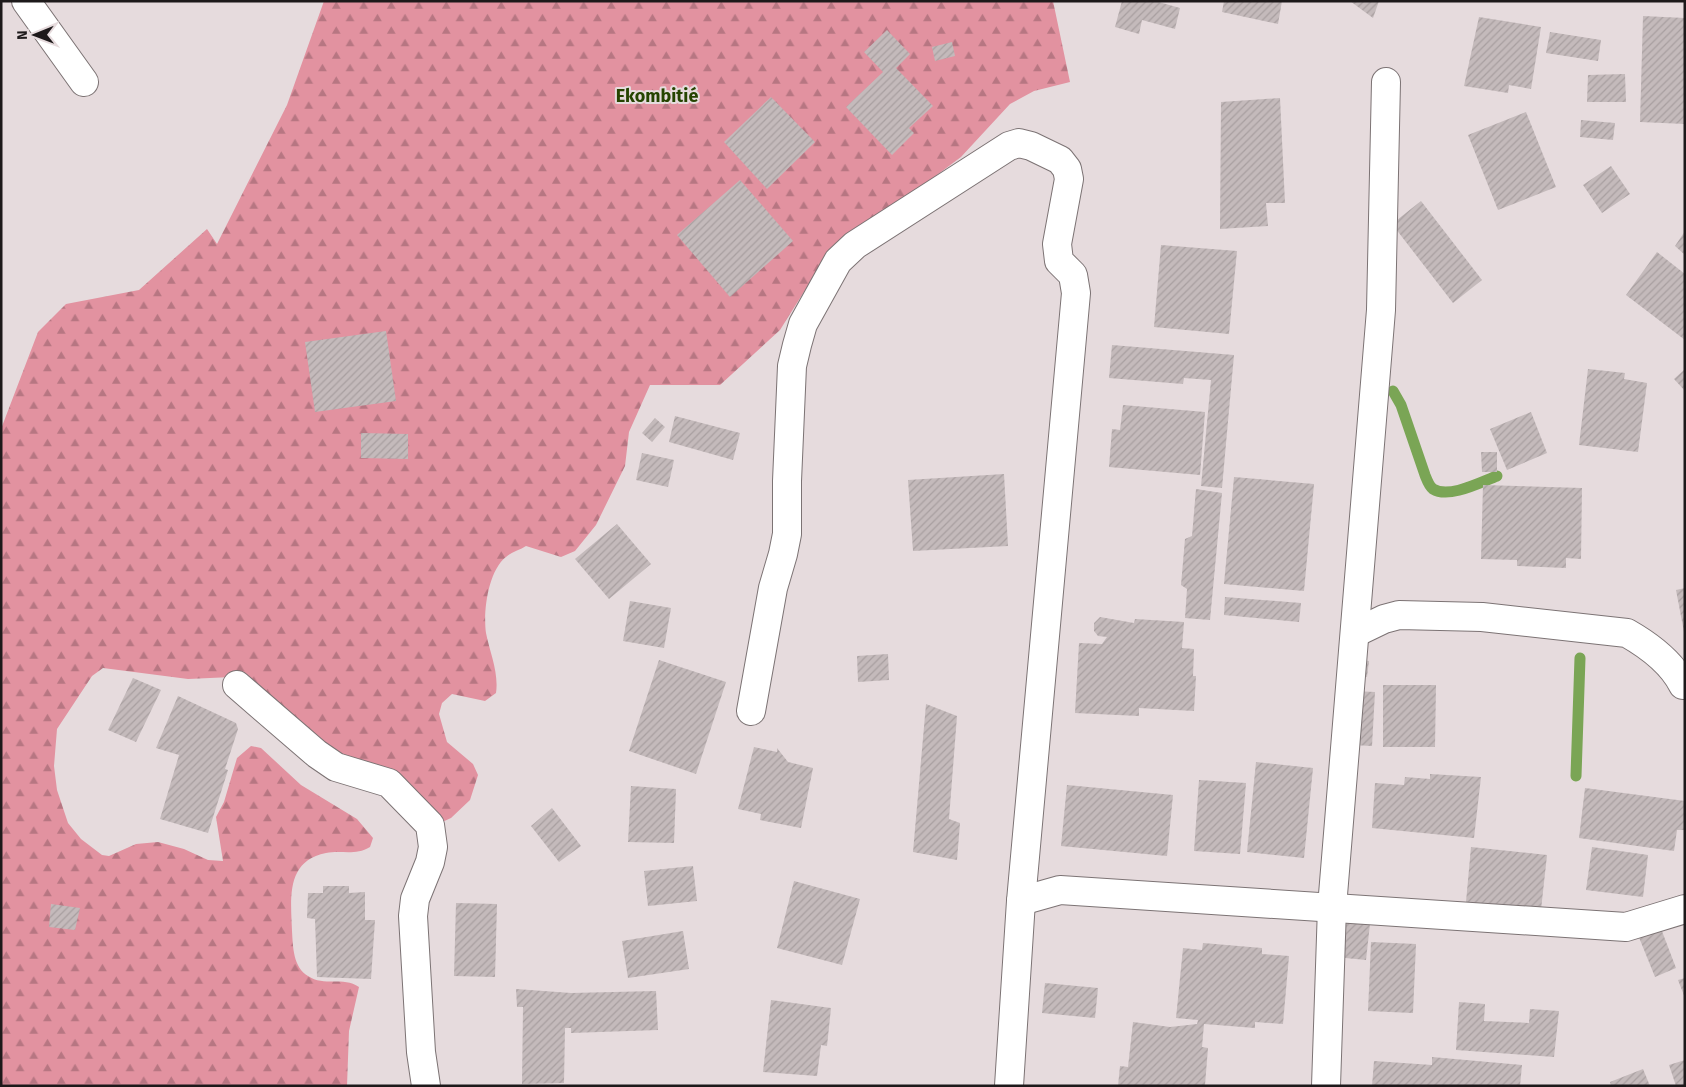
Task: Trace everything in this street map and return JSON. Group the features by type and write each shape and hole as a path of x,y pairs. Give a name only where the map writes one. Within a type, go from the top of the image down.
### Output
{"street":[{"path":"26,1 84,82"},
{"path":"1326,1086 1332,907 1381,310 1386,82"},
{"path":"751,711 773,588 787,534 787,481 792,366 803,324 838,261 855,244 1010,146 1020,143 1031,146 1060,160 1069,178 1057,244 1059,260 1072,275 1076,294 1022,900 1009,1086"},
{"path":"1355,633 1384,619 1398,615 1482,617 1627,633 1644,642 1678,675 1683,685"},
{"path":"237,685 317,754 336,767 389,784 430,825 432,854 415,899 414,916 421,1052 426,1086"},
{"path":"1022,900 1060,890 1626,927 1685,909"}],"green space":[{"path":"324,1 1053,1 1070,82 1034,91 1010,104 961,157 842,246 812,279 780,330 720,385 650,385 629,432 625,466 596,525 575,551 561,557 526,546 508,555 500,563 488,592 485,614 486,633 494,663 496,693 485,701 452,694 442,703 439,714 447,742 473,764 478,775 470,800 451,818 438,824 232,677 188,679 103,668 92,676 57,729 54,766 57,790 68,823 81,839 102,855 109,856 136,844 158,842 184,849 208,860 223,861 216,817 224,802 237,758 251,746 261,748 301,785 357,819 373,838 370,847 364,850 332,852 313,857 303,864 293,883 291,907 293,944 299,967 308,976 320,981 347,982 359,987 349,1031 347,1086 1,1086 1,429 38,332 66,304 139,290 207,229 217,244 287,105"}],"building":[{"path":"1122,1 1155,1 1180,8 1175,29 1142,20 1139,34 1115,27"},
{"path":"1224,1 1282,1 1278,24 1222,12"},
{"path":"1350,1 1379,1 1373,18"},
{"path":"1643,16 1685,18 1685,124 1640,122"},
{"path":"1479,17 1541,27 1531,89 1509,85 1508,93 1464,86"},
{"path":"887,30 910,54 896,68 933,106 909,128 914,133 892,155 846,107 883,72 864,52"},
{"path":"1550,32 1601,40 1598,61 1546,53"},
{"path":"952,42 955,56 935,61 932,47"},
{"path":"1625,74 1626,102 1587,102 1588,75"},
{"path":"771,97 815,142 767,189 724,142"},
{"path":"1280,98 1285,203 1266,203 1268,226 1220,229 1221,102"},
{"path":"1526,112 1556,187 1498,210 1468,135"},
{"path":"1581,120 1615,123 1613,140 1580,137"},
{"path":"1611,166 1630,194 1602,213 1583,185"},
{"path":"740,180 793,241 730,297 677,235"},
{"path":"1421,201 1482,280 1453,303 1392,224"},
{"path":"1685,231 1685,255 1675,246"},
{"path":"1161,245 1237,251 1229,334 1154,327"},
{"path":"1657,252 1685,274 1685,340 1626,295"},
{"path":"386,331 396,401 315,412 305,342"},
{"path":"1112,345 1234,355 1222,488 1201,486 1211,380 1184,378 1183,384 1109,378"},
{"path":"1588,369 1625,373 1624,379 1647,383 1638,452 1579,445"},
{"path":"1685,369 1685,391 1674,379"},
{"path":"1123,405 1205,412 1200,475 1109,467 1112,429 1120,430"},
{"path":"1531,412 1547,453 1507,470 1490,429"},
{"path":"675,416 740,433 733,460 669,442"},
{"path":"655,418 665,427 652,442 642,433"},
{"path":"361,433 408,434 408,459 361,458"},
{"path":"1481,452 1497,452 1497,472 1482,472"},
{"path":"642,453 674,460 668,487 636,480"},
{"path":"1004,474 1008,546 913,551 908,480"},
{"path":"1234,477 1314,484 1304,591 1224,584"},
{"path":"1483,485 1582,488 1581,559 1566,558 1566,568 1517,566 1517,560 1481,559"},
{"path":"1196,489 1222,493 1210,620 1185,618 1187,589 1181,585 1185,539 1192,536"},
{"path":"617,524 651,564 609,599 575,559"},
{"path":"1685,588 1685,632 1684,632 1676,590"},
{"path":"1225,597 1301,603 1299,622 1224,615"},
{"path":"630,601 671,608 664,648 623,641"},
{"path":"1100,617 1134,623 1135,619 1184,622 1182,648 1194,649 1193,676 1196,676 1194,711 1139,708 1139,716 1075,713 1079,643 1102,644 1107,637 1098,636 1094,631 1094,623"},
{"path":"888,654 889,680 858,682 857,656"},
{"path":"1357,659 1369,661 1367,677 1355,675"},
{"path":"659,660 726,682 696,774 629,751"},
{"path":"133,678 161,690 136,742 108,730"},
{"path":"1383,685 1436,685 1435,747 1383,747"},
{"path":"1354,691 1375,692 1372,746 1352,745"},
{"path":"178,696 236,723 238,729 225,769 228,770 208,833 160,819 179,755 156,748"},
{"path":"926,704 957,716 949,819 960,823 957,860 913,852"},
{"path":"754,747 777,752 777,748 788,762 813,768 801,828 760,820 761,814 738,809"},
{"path":"1256,762 1313,768 1304,858 1247,852"},
{"path":"1430,774 1481,777 1474,838 1372,828 1375,783 1404,785 1405,777 1430,779"},
{"path":"1199,780 1246,783 1240,854 1194,851"},
{"path":"1067,785 1173,795 1167,856 1061,846"},
{"path":"631,786 676,789 674,843 628,842"},
{"path":"1585,788 1685,801 1685,830 1677,830 1674,851 1579,838"},
{"path":"552,808 581,846 559,862 531,826"},
{"path":"1471,847 1547,855 1541,910 1466,902"},
{"path":"1592,847 1648,855 1643,897 1586,890"},
{"path":"693,866 697,901 648,906 644,871"},
{"path":"794,881 860,899 842,965 777,948"},
{"path":"323,886 349,886 349,893 365,892 365,920 375,920 371,979 317,977 315,919 307,918 308,893 323,893"},
{"path":"456,903 497,904 495,977 454,976"},
{"path":"51,904 80,908 75,930 49,927"},
{"path":"1341,912 1371,915 1366,960 1335,957"},
{"path":"1660,926 1676,968 1655,977 1638,935"},
{"path":"683,931 689,969 628,978 622,941"},
{"path":"1371,942 1416,944 1413,1013 1368,1011"},
{"path":"1203,943 1262,948 1262,954 1289,956 1283,1024 1255,1022 1255,1028 1204,1024 1202,1047 1208,1048 1205,1085 1118,1086 1120,1066 1128,1067 1133,1022 1170,1027 1197,1024 1198,1020 1176,1018 1183,948 1202,950"},
{"path":"1685,978 1685,998 1678,980"},
{"path":"1045,983 1098,988 1095,1018 1042,1013"},
{"path":"516,989 571,993 656,991 658,1030 571,1033 571,1028 565,1028 564,1083 522,1084 523,1007 517,1007"},
{"path":"771,1000 831,1008 827,1046 821,1045 817,1076 763,1072"},
{"path":"1459,1002 1485,1004 1484,1021 1529,1023 1530,1009 1559,1011 1554,1057 1456,1050"},
{"path":"1432,1057 1522,1065 1520,1086 1372,1086 1374,1061 1432,1065"},
{"path":"1685,1060 1685,1086 1676,1086 1669,1065"},
{"path":"1643,1069 1650,1086 1611,1086 1610,1082"}],"waterway":[{"path":"1393,391 1401,405 1429,485 1433,489 1440,492 1456,491 1497,476"},
{"path":"1576,776 1580,658"}],"district":[{"name":"Ekombitié","path":"657,96"}]}
